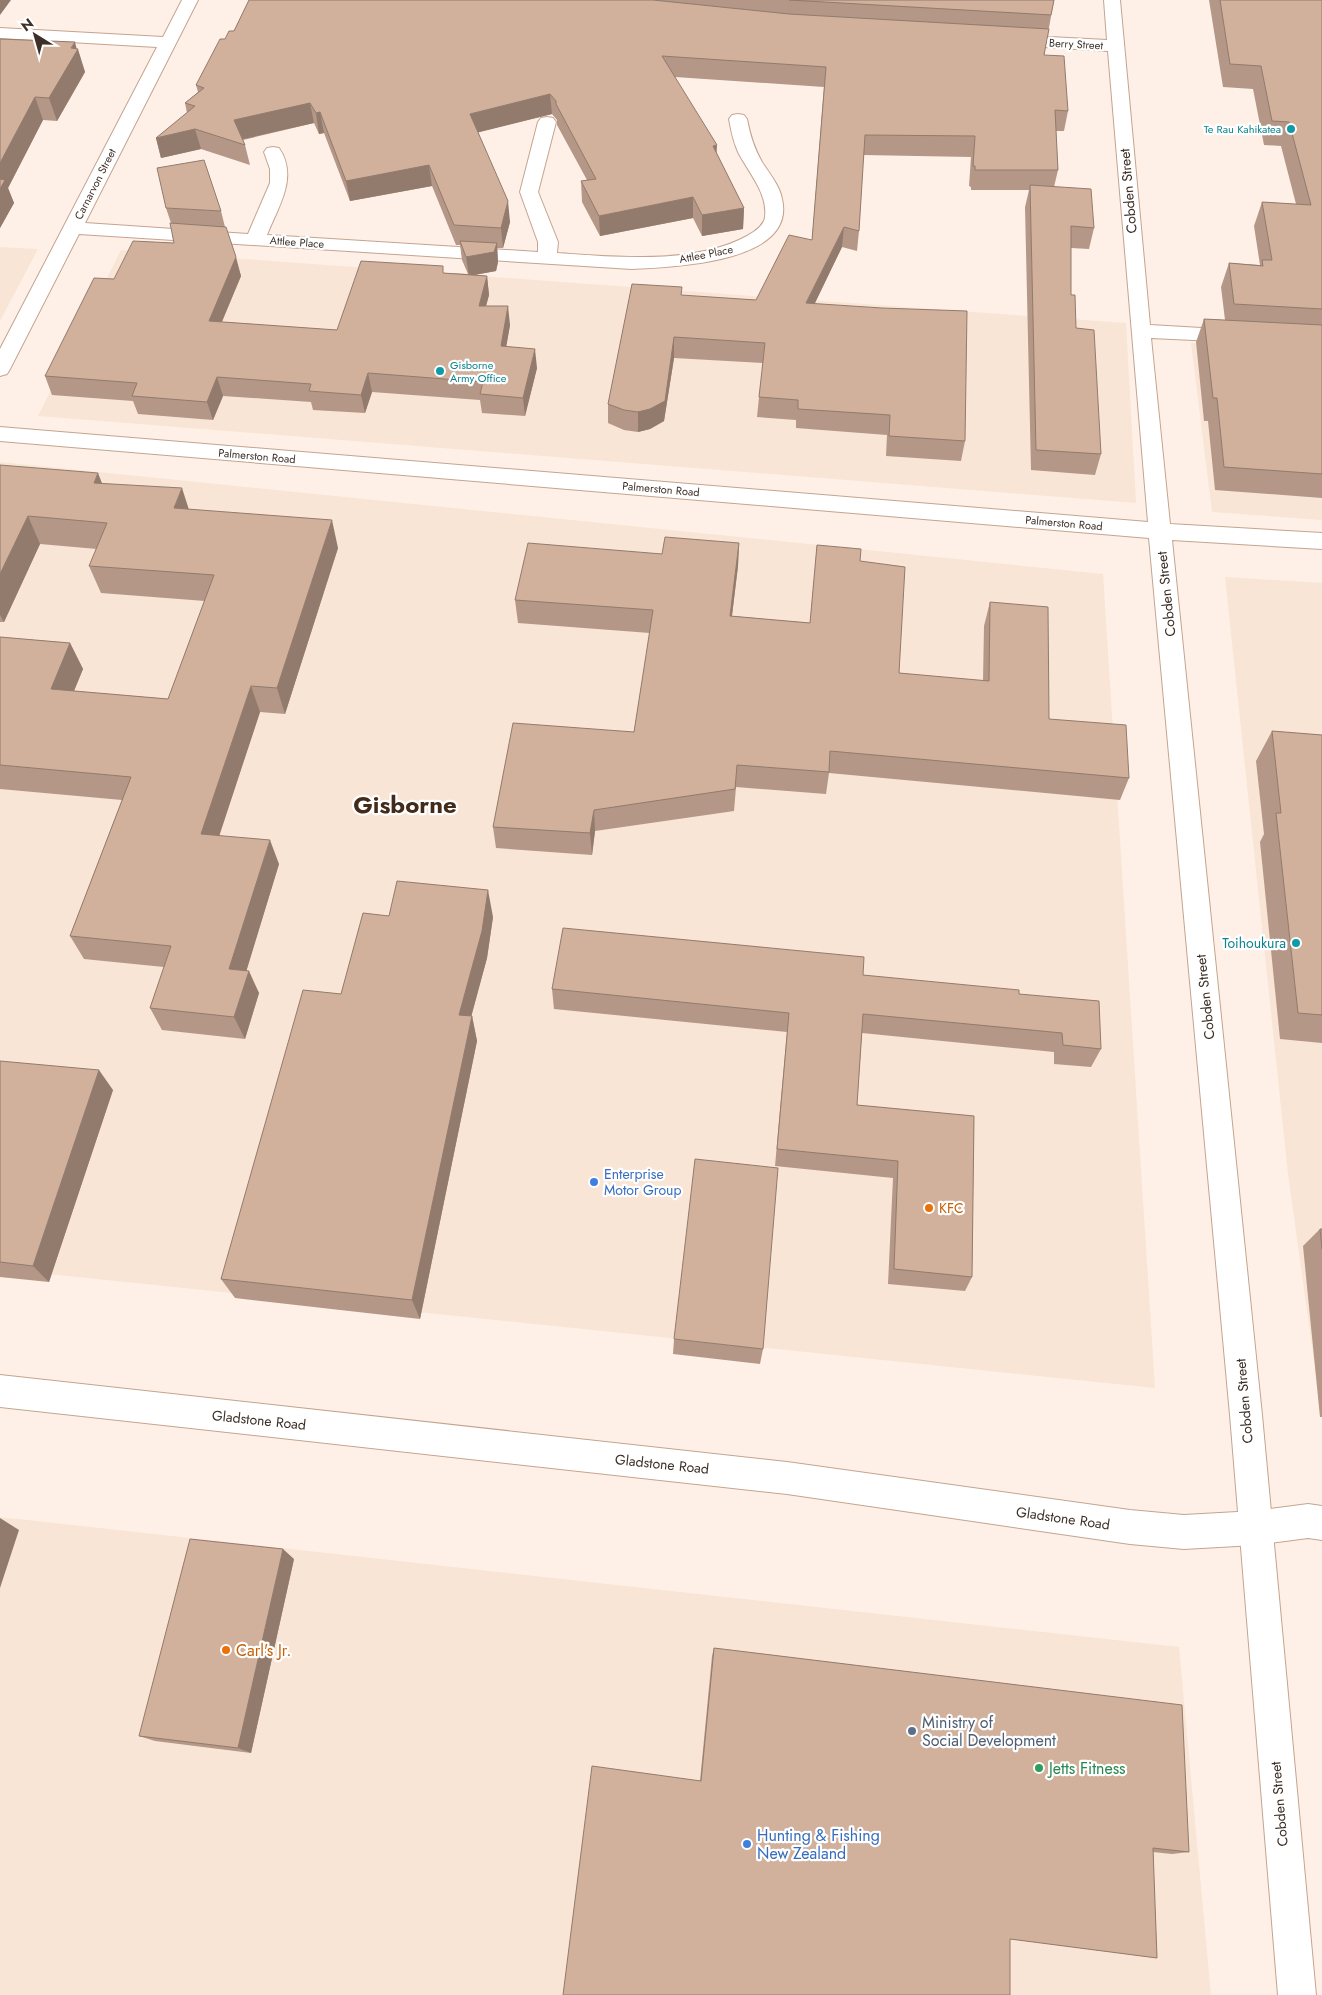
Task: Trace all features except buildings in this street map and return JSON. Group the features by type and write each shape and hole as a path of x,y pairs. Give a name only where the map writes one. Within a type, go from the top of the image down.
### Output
{"street":[{"name":"Carnarvon Street","path":"0,369 190,0"},
{"name":"Cobden Street","path":"1112,0 1140,331 1256,1528 1297,1995"},
{"path":"0,32 168,42"},
{"name":"Berry Street","path":"993,39 1116,46"},
{"name":"Attlee Place","path":"72,228 614,263 659,263 732,250 759,239 767,232 772,222 774,200 742,142 738,119"},
{"path":"547,122 529,192 548,242 547,258"},
{"name":"Attlee Place","path":"256,240 279,182 279,168 273,152"},
{"path":"1140,331 1257,337"},
{"name":"Palmerston Road","path":"0,434 1159,531 1322,541"},
{"name":"Gladstone Road","path":"0,1391 787,1478 1130,1527 1184,1532 1256,1528 1308,1521 1322,1523"}],"shaded area":[{"path":"0,247 38,249 0,321"},
{"path":"121,250 1126,323 1136,503 38,416"},
{"path":"1191,343 1322,351 1322,520 1212,512"},
{"path":"0,462 1103,574 1155,1388 0,1269"},
{"path":"1225,577 1322,583 1322,1418 1288,1174"},
{"path":"0,1517 1179,1647 1211,1995 0,1995"}],"place":[{"name":"Te Rau Kahikatea","path":"1291,129"},
{"name":"Gisborne Army Office","path":"440,371"},
{"name":"Toihoukura","path":"1296,943"},
{"name":"Enterprise Motor Group","path":"594,1182"},
{"name":"KFC","path":"929,1208"},
{"name":"Carl's Jr.","path":"226,1650"},
{"name":"Ministry of Social Development","path":"912,1731"},
{"name":"Jetts Fitness","path":"1039,1768"},
{"name":"Hunting & Fishing New Zealand","path":"747,1844"}],"district":[{"name":"Gisborne","path":"405,805"}]}
